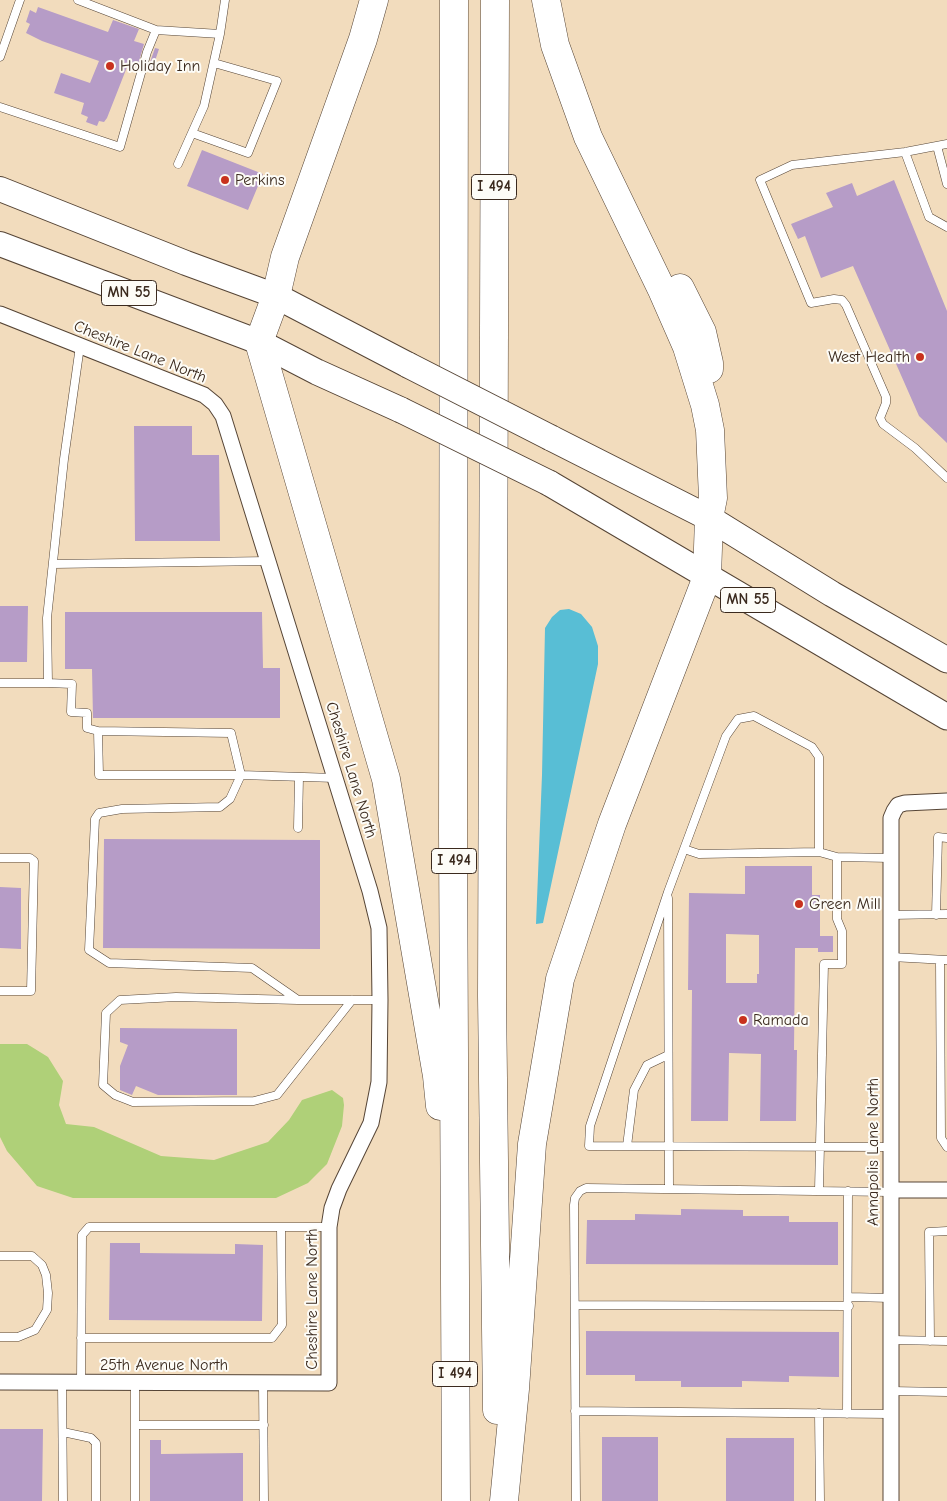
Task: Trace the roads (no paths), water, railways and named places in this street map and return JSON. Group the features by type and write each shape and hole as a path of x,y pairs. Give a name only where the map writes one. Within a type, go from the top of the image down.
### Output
{"highway":[{"path":"374,0 363,39 285,257 276,296 259,342 386,779 437,1076 455,1246"},
{"name":"I 494","path":"454,0 456,1501"},
{"name":"I 494","path":"495,0 492,996 499,1501"},
{"path":"504,1501 515,1389 532,1144 560,979 612,824 707,577 709,518 713,498 710,430 705,405 687,346 588,137 555,45 548,0"},
{"name":"MN 55","path":"276,296 709,518 832,594 947,660"},
{"name":"MN 55","path":"259,342 316,372 402,410 548,483 947,718"}],"main road":[{"name":"MN 55","path":"0,189 186,263 276,296"},
{"name":"MN 55","path":"0,244 259,342"}],"street":[{"name":"Cheshire Lane North","path":"0,314 204,395 215,404 223,416 228,429 336,778 370,891 379,928 380,1000 379,1082 371,1123 339,1189 332,1208 329,1227 329,1383"},
{"name":"Annapolis Lane North","path":"891,1501 891,818 898,805 947,801"},
{"path":"891,1191 947,1190"},
{"name":"25th Avenue North","path":"0,1382 329,1383"}],"lane":[{"path":"0,57 20,0"},
{"path":"78,0 156,30 220,34"},
{"path":"178,164 204,106 220,34 225,0"},
{"path":"0,107 120,148 147,52 156,30"},
{"path":"192,133 248,153 277,81 214,63"},
{"path":"947,144 905,152 792,165 760,180 811,303 834,299 842,300 846,305 886,397 886,403 880,418 883,424 915,448 947,478"},
{"path":"937,146 947,184"},
{"path":"905,152 929,217 947,227"},
{"path":"48,682 48,618 53,564 64,459 80,346"},
{"path":"53,564 269,561"},
{"path":"0,683 48,682 72,684 72,712 87,714 87,728 98,731 230,734 241,775 230,799 220,807 122,809 99,814 94,819 90,950 109,962 252,968 298,1000"},
{"path":"819,852 818,757 812,747 754,716 738,719 726,736 668,892 590,1126 589,1146 891,1147"},
{"path":"98,731 99,775 241,775 336,778"},
{"path":"298,828 299,777"},
{"path":"936,914 938,837 947,838"},
{"path":"684,849 699,854 819,852 837,857 891,858"},
{"path":"820,1190 824,964 842,964 842,931 837,919 837,857"},
{"path":"0,858 30,858 34,861 31,991 0,991"},
{"path":"668,892 669,1188"},
{"path":"891,916 947,914"},
{"path":"891,957 943,960 942,1138 947,1147"},
{"path":"352,1000 277,1095 254,1101 132,1102 115,1095 104,1085 106,1012 120,1000 176,997 380,1000"},
{"path":"627,1146 634,1090 647,1065 668,1055"},
{"path":"576,1501 574,1205 577,1194 586,1188 891,1191"},
{"path":"848,1191 848,1414"},
{"path":"81,1338 272,1338 282,1324 281,1227"},
{"path":"81,1382 82,1235 90,1228 329,1227"},
{"path":"930,1341 929,1232 947,1231"},
{"path":"0,1256 32,1256 42,1265 46,1274 48,1293 46,1310 35,1330 18,1337 0,1337"},
{"path":"849,1297 891,1298"},
{"path":"575,1305 849,1306"},
{"path":"891,1340 947,1341"},
{"path":"62,1382 63,1501"},
{"path":"135,1383 136,1501"},
{"path":"263,1383 264,1501"},
{"path":"891,1391 947,1392"},
{"path":"575,1411 891,1414"},
{"path":"819,1413 820,1501"},
{"path":"135,1425 264,1425"},
{"path":"63,1432 91,1438 96,1443 96,1501"}],"water":[{"path":"569,609 581,614 592,627 598,646 598,664 543,923 536,924 545,628 552,617 560,610"}],"place":[{"name":"Holiday Inn","path":"110,66"},
{"name":"Perkins","path":"225,180"},
{"name":"West Health","path":"920,357"},
{"name":"Green Mill","path":"799,904"},
{"name":"Ramada","path":"743,1020"}]}
